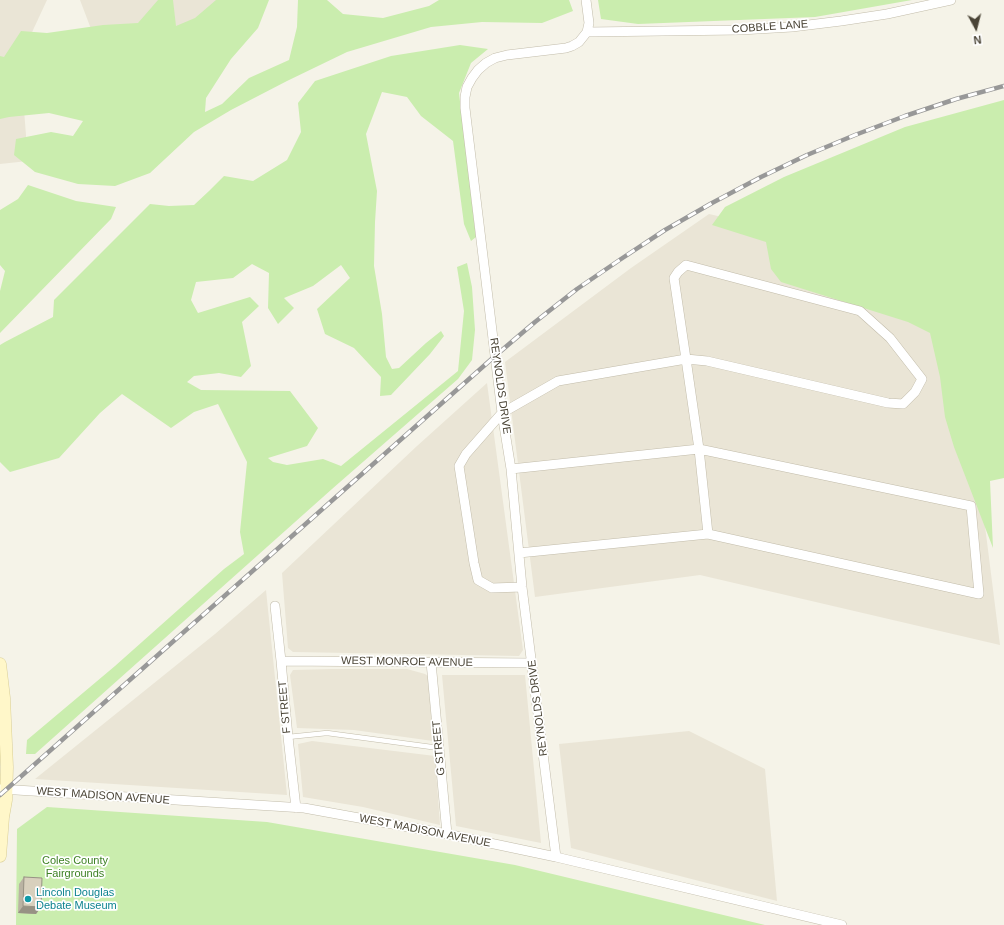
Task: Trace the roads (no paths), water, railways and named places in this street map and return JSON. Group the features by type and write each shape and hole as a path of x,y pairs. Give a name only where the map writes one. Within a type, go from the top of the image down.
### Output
{"street":[{"path":"586,0 589,23 587,32"},
{"name":"COBBLE LANE","path":"587,32 740,30 792,26 879,15 951,0"},
{"name":"REYNOLDS DRIVE","path":"556,857 522,587 511,469 502,413 465,108 465,97 472,78 478,70 495,58 507,55 566,48 579,42 587,32"},
{"path":"522,587 492,588 478,580 459,466 466,454 502,413 558,381 686,359 707,360 888,403 903,404 915,392 922,379 890,338 860,311 686,265 674,278 686,359 699,449 708,534"},
{"path":"511,469 699,449 971,506 979,594 708,534 519,553"},
{"name":"F STREET","path":"276,606 296,808"},
{"name":"WEST MONROE AVENUE","path":"281,661 532,663"},
{"name":"G STREET","path":"431,662 447,834"},
{"path":"0,664 4,698 8,767 3,789 6,800 2,817 0,856"},
{"name":"WEST MADISON AVENUE","path":"3,789 304,808 447,834 556,857 842,925"}],"lane":[{"path":"288,736 327,733 439,748"}],"railway":[{"path":"0,795 495,356 577,289 665,230 761,177 807,155 905,116 956,99 1004,86"}],"place":[{"name":"Lincoln Douglas Debate Museum","path":"28,899"}],"park label":[{"name":"Coles County Fairgrounds","path":"75,867"}]}
